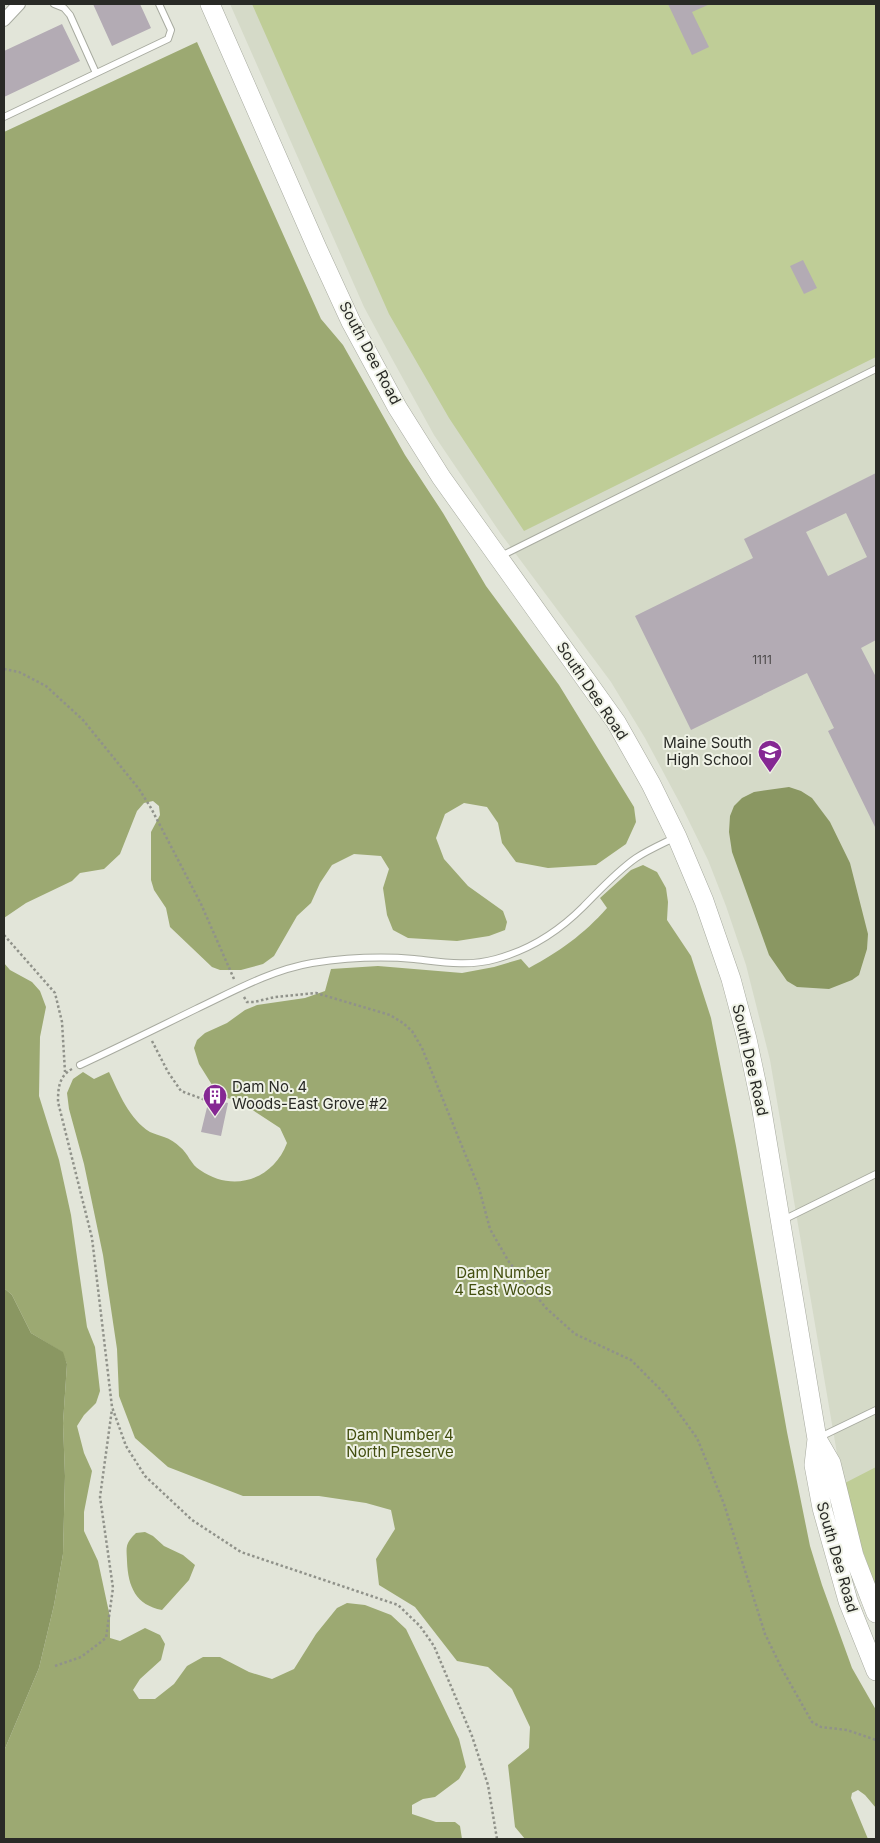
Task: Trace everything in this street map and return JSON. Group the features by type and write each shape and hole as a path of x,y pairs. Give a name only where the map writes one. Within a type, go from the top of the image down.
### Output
{"main road":[{"name":"South Dee Road","path":"210,4 313,239 352,322 402,414 441,477 497,558 616,722 651,784 677,837 704,901 731,979 747,1039 761,1105 817,1439 814,1465 822,1508 848,1601 876,1671"},
{"name":"South Dee Road","path":"817,1439 831,1463 854,1556 876,1613"}],"street":[{"path":"4,20 19,4"}],"lane":[{"path":"54,4 64,8 70,15 96,73"},
{"path":"4,117 168,39 171,30 159,4"},
{"path":"497,558 876,369"},
{"path":"80,1065 230,993 281,972 310,964 339,960 386,958 461,964 496,959 515,952 537,942 558,929 582,908 596,892 636,858 677,837"},
{"path":"780,1221 876,1174"},
{"path":"817,1439 876,1410"}],"path":[{"path":"4,668 19,672 46,686 83,720 139,789 152,808 203,909 235,982"},
{"path":"4,934 55,993 62,1022 65,1072 58,1085 58,1102 92,1238 112,1407 126,1446 145,1476 192,1520 241,1552 398,1606 420,1626 434,1646 472,1736 488,1785 497,1839"},
{"path":"243,994 247,1002 254,1002 276,996 316,993 390,1015 412,1031 422,1048 479,1188 490,1229 509,1262 546,1308 575,1334 631,1360 665,1394 697,1438 724,1504 765,1634 812,1722 821,1727 847,1730 876,1740"},
{"path":"147,1033 168,1072 181,1091 208,1101"},
{"path":"65,1072 80,1065"},
{"path":"55,1666 81,1657 106,1638 113,1588 100,1497 112,1407"}],"shaded area":[{"name":"Maine South High School","path":"230,4 876,4 876,1588 856,1532 841,1477 770,1060 746,965 708,860 645,738 611,682 501,534 434,435 364,307"},
{"path":"252,4 876,4 876,357 524,531 449,418 389,314"},
{"path":"789,787 801,791 812,798 830,822 850,863 868,934 867,949 859,975 852,980 829,989 797,987 787,981 769,955 732,852 729,832 730,816 734,806 742,798 754,792"},
{"path":"4,1288 12,1295 31,1333 63,1352 67,1364 63,1423 65,1476 63,1554 54,1605 39,1668 4,1751"},
{"path":"876,1467 876,1588 856,1532 843,1484"}],"green space":[{"path":"197,42 321,319 343,345 405,455 443,513 486,586 559,685 634,807 636,822 626,844 596,865 548,868 516,862 502,843 498,823 487,807 464,803 445,814 436,838 444,859 468,886 503,911 507,922 505,930 489,936 457,941 408,938 393,930 387,915 383,888 389,869 381,856 354,854 332,865 320,883 311,903 297,916 274,956 263,964 241,970 220,970 212,967 170,927 166,908 154,890 151,880 151,832 160,815 159,806 153,801 144,803 137,811 120,854 104,869 80,873 72,881 26,903 4,918 4,132"},
{"name":"Dam Number 4 East Woods","path":"643,865 657,872 666,888 668,902 667,920 691,956 711,1018 787,1432 810,1546 852,1668 876,1710 876,1808 858,1790 852,1793 851,1798 868,1839 525,1839 515,1827 508,1765 529,1748 530,1727 512,1689 488,1667 457,1661 415,1607 379,1585 376,1559 395,1529 391,1510 366,1503 319,1496 243,1496 168,1467 135,1438 119,1396 117,1349 103,1255 84,1164 69,1109 67,1093 73,1079 83,1072 94,1079 109,1072 125,1105 136,1120 150,1132 177,1144 197,1168 213,1177 226,1181 251,1179 262,1174 272,1166 281,1156 287,1143 280,1128 239,1101 219,1096 199,1064 194,1048 197,1040 205,1033 227,1023 245,1010 257,1005 305,998 325,991 331,969 378,966 462,973 494,967 521,959 529,968 561,949 589,926 607,908 600,898 631,870"},
{"path":"4,963 10,970 32,982 40,991 46,1007 40,1037 39,1096 59,1160 71,1215 87,1327 95,1347 100,1391 96,1403 84,1415 77,1426 84,1453 92,1471 84,1512 84,1531 98,1561 110,1617 110,1638 120,1641 145,1628 160,1635 165,1644 161,1660 140,1679 133,1690 139,1699 155,1699 174,1684 187,1666 203,1657 220,1657 249,1672 272,1679 294,1669 316,1634 337,1608 347,1603 365,1605 391,1615 406,1629 459,1739 466,1767 459,1779 435,1797 423,1799 412,1805 412,1814 436,1822 455,1822 460,1826 462,1839 4,1839 4,1751 39,1668 54,1605 63,1554 65,1476 63,1423 67,1364 62,1352 31,1333 12,1295 4,1288"},
{"path":"145,1532 153,1536 164,1546 183,1555 195,1565 189,1580 162,1610 153,1608 140,1599 129,1579 128,1544 136,1533"}],"building":[{"path":"93,4 140,4 151,28 112,46"},
{"path":"668,4 710,4 692,12 709,47 692,55"},
{"path":"62,24 80,61 4,97 4,51"},
{"path":"803,260 817,288 804,294 790,266"},
{"path":"876,473 876,640 861,648 876,677 876,829 828,731 834,728 807,673 691,730 635,616 753,558 744,539","holes":["846,513 867,557 828,576 806,532"]},
{"name":"Dam No. 4 Woods-East Grove #2","path":"209,1099 228,1103 221,1136 201,1132"}],"place":[{"name":"Maine South High School","path":"770,773"},
{"name":"Dam No. 4 Woods-East Grove #2","path":"215,1117"}],"park label":[{"name":"Dam Number 4 North Preserve","path":"400,1444"}]}
